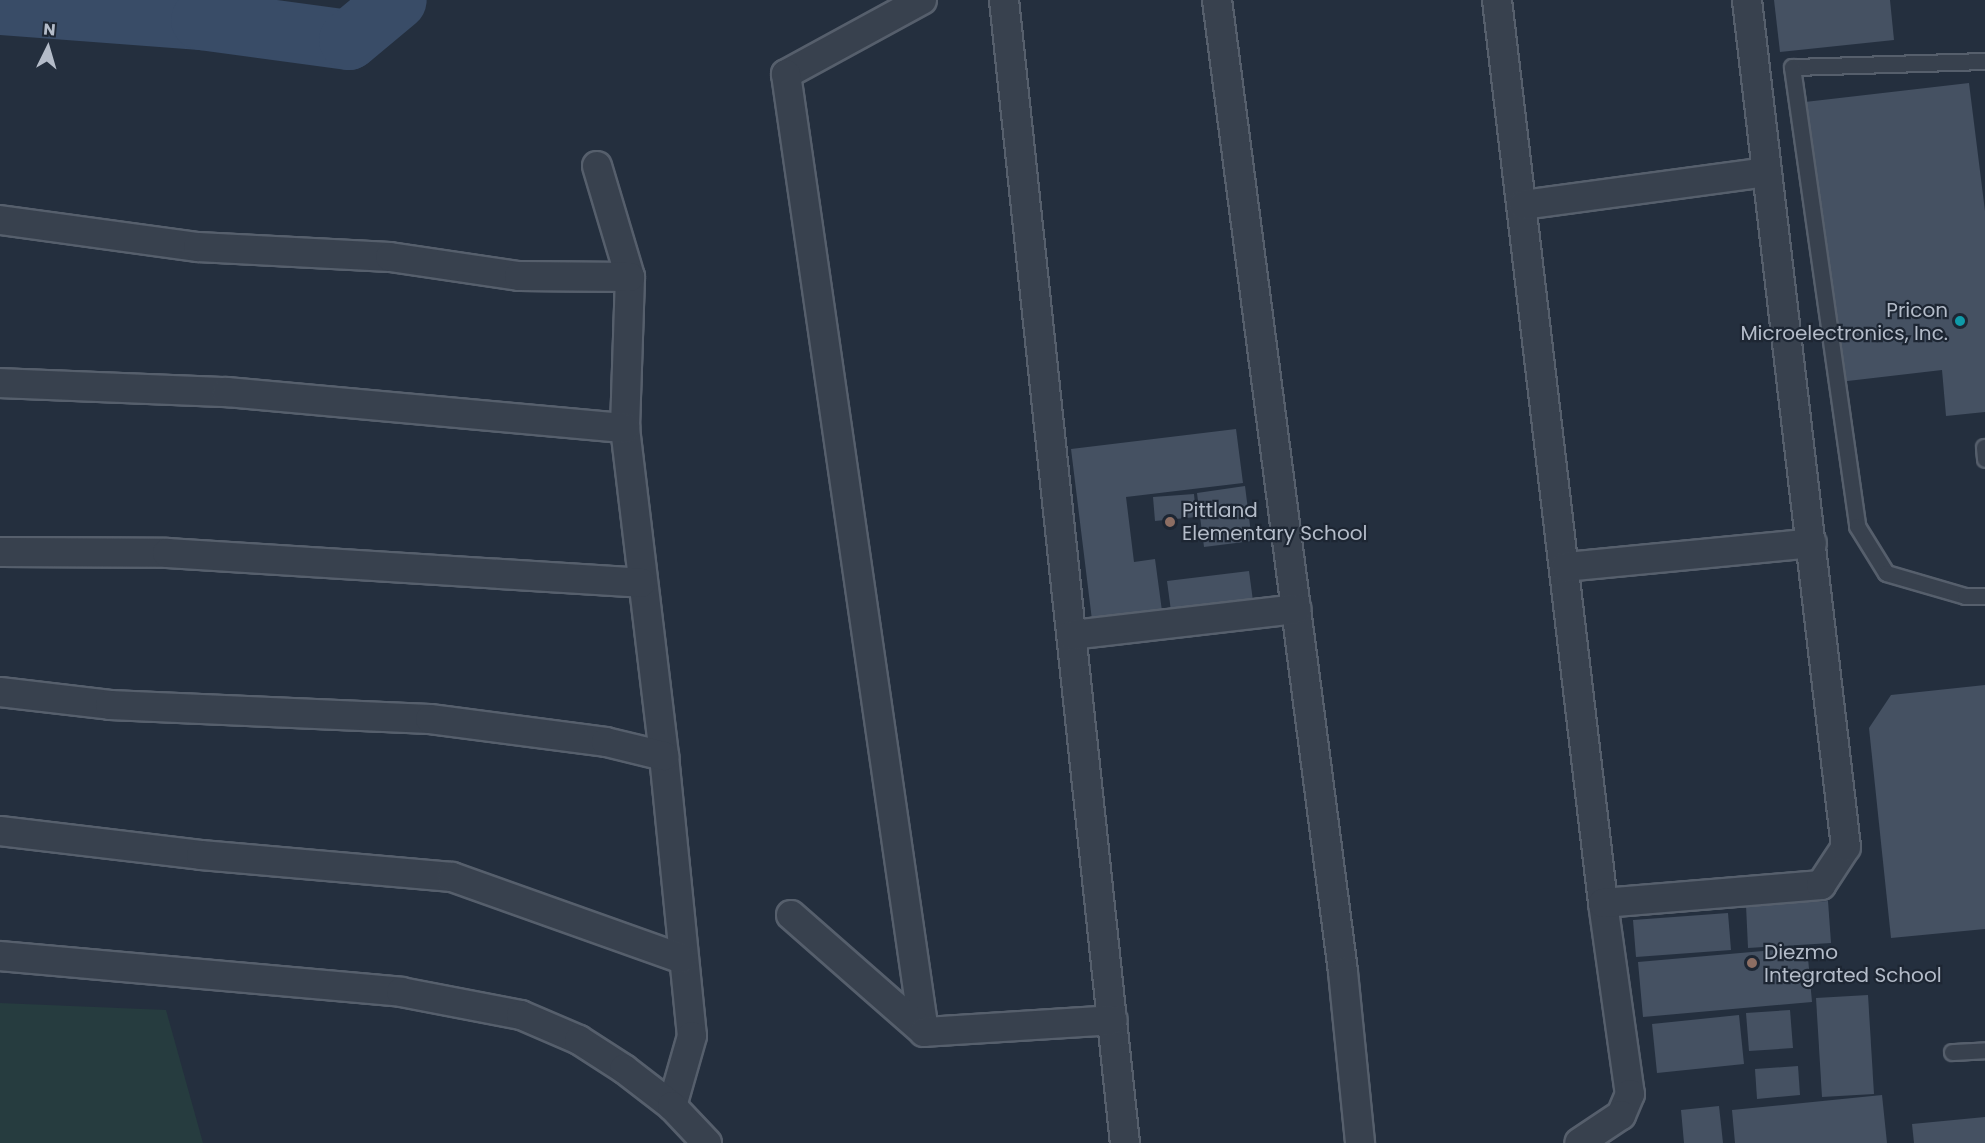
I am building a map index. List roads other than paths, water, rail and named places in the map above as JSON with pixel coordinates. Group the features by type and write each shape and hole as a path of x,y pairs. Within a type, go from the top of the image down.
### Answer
{"street":[{"path":"922,0 786,74 924,1032"},
{"path":"1004,0 1125,1143"},
{"path":"1217,0 1343,972 1360,1143"},
{"path":"1497,0 1523,205 1603,903 1630,1094 1621,1116 1580,1143"},
{"path":"1603,903 1821,885 1846,847 1747,0"},
{"path":"597,166 630,277 625,428 641,583 664,756 682,959 692,1036 672,1106"},
{"path":"1523,205 1767,172"},
{"path":"0,220 198,247 390,257 519,276 630,277"},
{"path":"0,382 227,392 625,428"},
{"path":"1565,567 1812,543"},
{"path":"0,552 166,553 641,583"},
{"path":"1072,635 1296,609"},
{"path":"0,692 110,705 430,719 606,742 664,756"},
{"path":"0,831 201,855 452,877 682,959"},
{"path":"791,915 924,1032 1113,1020"},
{"path":"0,956 401,992 521,1015 579,1040 672,1106 707,1143"}],"lane":[{"path":"1985,60 1792,67 1857,526 1886,573 1965,596 1985,596"},
{"path":"1952,1052 1985,1050"}],"waterway":[{"path":"0,5 201,20 349,40 397,0"}],"place":[{"name":"Pricon Microelectronics, Inc.","path":"1960,321"},
{"name":"Pittland Elementary School","path":"1170,522"},
{"name":"Diezmo Integrated School","path":"1752,963"}]}
